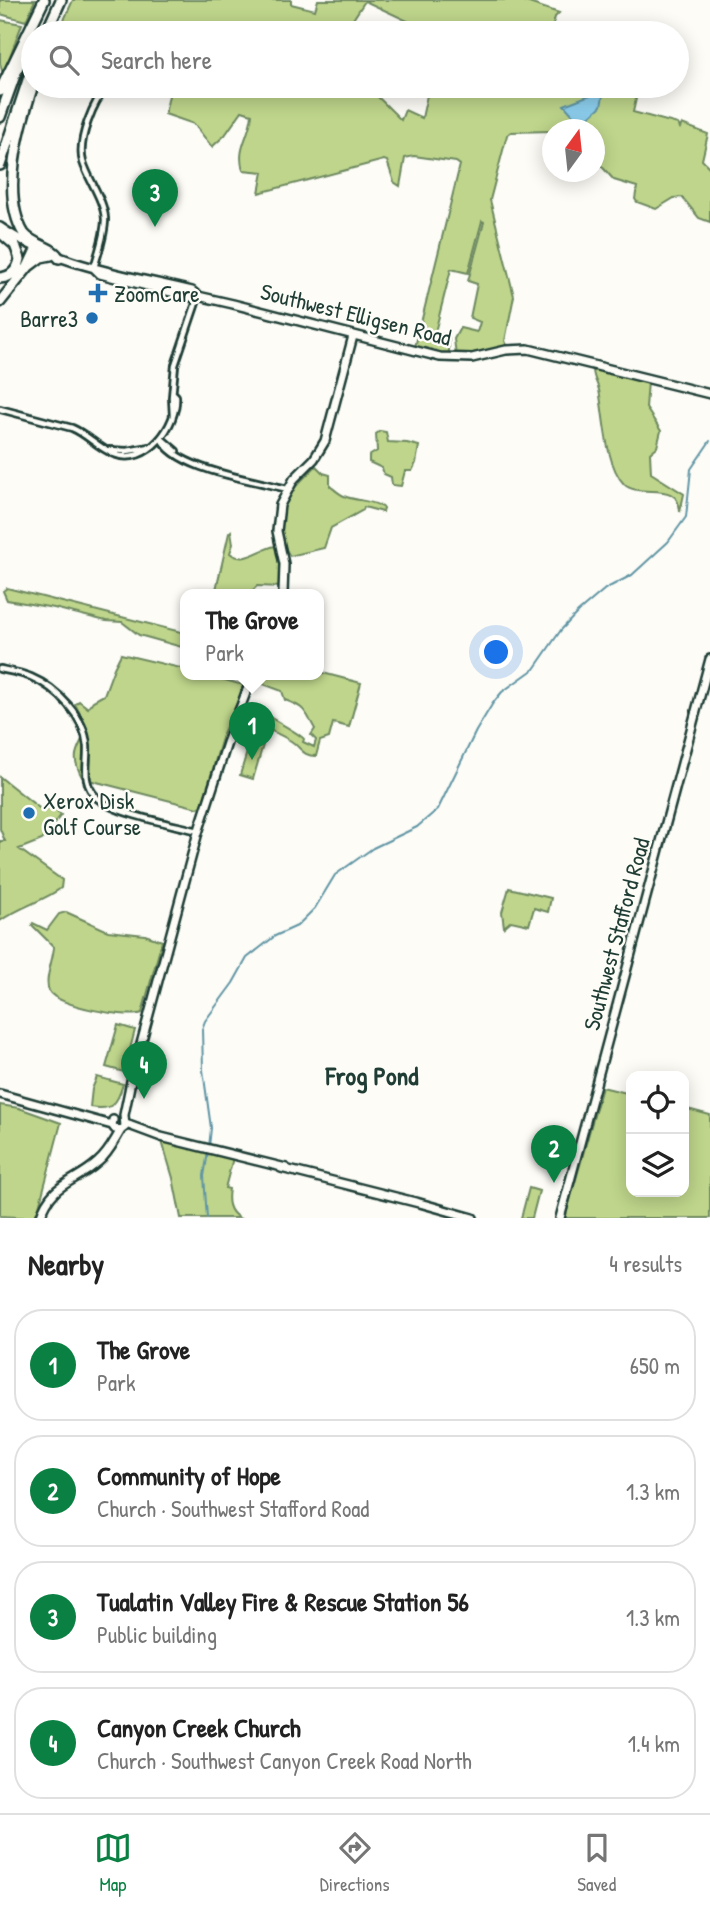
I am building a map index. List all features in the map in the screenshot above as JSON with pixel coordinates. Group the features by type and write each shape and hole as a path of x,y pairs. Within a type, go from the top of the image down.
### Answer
{"highway":[{"path":"35,21 44,0"},
{"path":"53,21 61,0"},
{"path":"0,91 21,50"},
{"path":"0,117 21,60"},
{"path":"0,165 22,98"},
{"path":"28,267 41,257 55,256 56,252 34,243 25,235 14,219 9,204 10,171 30,98"},
{"path":"0,229 17,249 20,259 15,272 0,278"},
{"path":"0,302 28,267 36,250"}],"main road":[{"name":"Southwest Elligsen Road","path":"0,229 36,250 94,268 449,358 472,358 514,349 541,351 710,394"},
{"path":"283,589 284,569 277,522 280,505 294,479 314,459 325,441 353,335"},
{"name":"Southwest Stafford Road","path":"560,1218 710,659"},
{"path":"43,1218 66,1181 99,1161 112,1145 127,1100 198,831 251,680"},
{"path":"0,1094 473,1218"}],"street":[{"path":"94,268 104,229 104,216 83,163 82,148 92,109 100,98"},
{"path":"0,409 76,430 112,454 130,455 143,452 161,438 177,407 174,394 175,365 198,296"},
{"path":"161,438 167,447 200,466 287,489"},
{"path":"0,669 34,678 71,709 85,737 86,781 102,802 198,831"}],"green space":[{"path":"0,0 35,0 26,21 0,14"},
{"path":"73,0 291,0 291,4 315,10 318,0 520,0 559,13 554,21 408,21 365,1 352,21 64,21"},
{"path":"0,20 21,24 3,75 0,63"},
{"path":"168,98 379,98 401,120 405,110 422,118 426,98 636,98 633,112 678,124 680,128 682,124 708,134 702,160 710,168 710,222 699,218 682,197 674,198 656,209 637,202 637,187 614,180 605,170 605,119 542,119 542,131 511,132 507,135 490,200 514,296 505,341 508,347 456,356 454,339 460,328 477,332 480,322 470,318 477,284 468,281 484,222 482,221 468,273 451,269 435,332 449,337 449,355 429,352 415,347 460,165 456,162 414,156 405,158 400,186 394,182 387,161 384,160 259,193 263,172 243,170 241,162 242,148 252,114 242,111 225,135 212,147 194,124 165,114"},
{"path":"593,369 648,381 646,408 661,431 657,447 650,453 651,473 684,494 680,512 678,502 673,496 666,492 631,488 624,484 618,475 609,452"},
{"path":"380,431 386,432 388,442 419,446 416,463 412,471 405,471 401,486 392,485 391,477 384,474 382,468 369,462 369,456 377,451 376,434"},
{"path":"316,466 323,473 330,475 330,486 340,494 379,505 384,508 383,512 364,507 331,528 324,548 290,556 282,532 285,506 292,491"},
{"path":"231,531 233,544 230,553 235,556 246,557 275,546 281,587 216,589"},
{"path":"7,588 180,632 180,647 139,635 122,622 7,600 3,591"},
{"path":"121,654 180,668 180,680 225,680 243,685 224,731 202,806 198,808 82,777 76,757 87,728 75,704 79,701 88,708 93,701 104,695"},
{"path":"324,673 361,683 349,727 333,723 329,738 320,741 316,756 311,756 291,741 255,723 251,723 247,734 236,730 246,706 285,726 304,739 303,742 314,747 316,740 311,735 315,729 304,711 285,700 282,691 255,681 324,680"},
{"path":"250,742 263,745 253,779 240,775"},
{"path":"0,777 43,811 52,807 61,815 42,840 19,849 62,880 61,888 55,892 0,921 0,841 5,841 0,829"},
{"path":"509,888 551,898 548,912 534,908 529,925 511,921 504,927 502,912"},
{"path":"66,912 108,931 145,935 162,941 142,1013 123,1014 93,1010 65,1002 49,991 48,975 54,947 32,925 33,923 47,930 59,914"},
{"path":"118,1025 135,1030 124,1072 106,1067"},
{"path":"97,1077 123,1084 119,1097 109,1107 90,1107 92,1089"},
{"path":"602,1087 626,1093 626,1197 689,1197 689,1109 710,1115 710,1218 565,1218"},
{"path":"0,1105 19,1108 61,1123 36,1218 0,1216"},
{"path":"161,1138 233,1158 225,1188 229,1189 230,1209 239,1218 181,1218"},
{"path":"529,1188 539,1191 532,1218 521,1218"}],"water":[{"path":"582,98 603,98 601,106 587,119 577,119 564,105"}],"waterway":[{"path":"209,1147 211,1128 203,1070 202,1029 247,958 275,936 297,926 315,908 335,875 373,848 417,827 438,809 476,731 502,692 534,669 561,630 578,612 605,589 632,575 668,542 686,517 691,469 710,441"},
{"path":"207,1218 204,1176 208,1152"}],"place":[{"name":"Tualatin Valley Fire & Rescue Station 56","path":"155,227"},
{"name":"ZoomCare","path":"98,293"},
{"name":"Barre3","path":"92,318"},
{"name":"The Grove","path":"252,760"},
{"name":"Xerox Disk Golf Course","path":"29,813"},
{"name":"Canyon Creek Church","path":"144,1099"},
{"name":"Community of Hope","path":"554,1183"}],"district":[{"name":"Frog Pond","path":"372,1075"}]}
